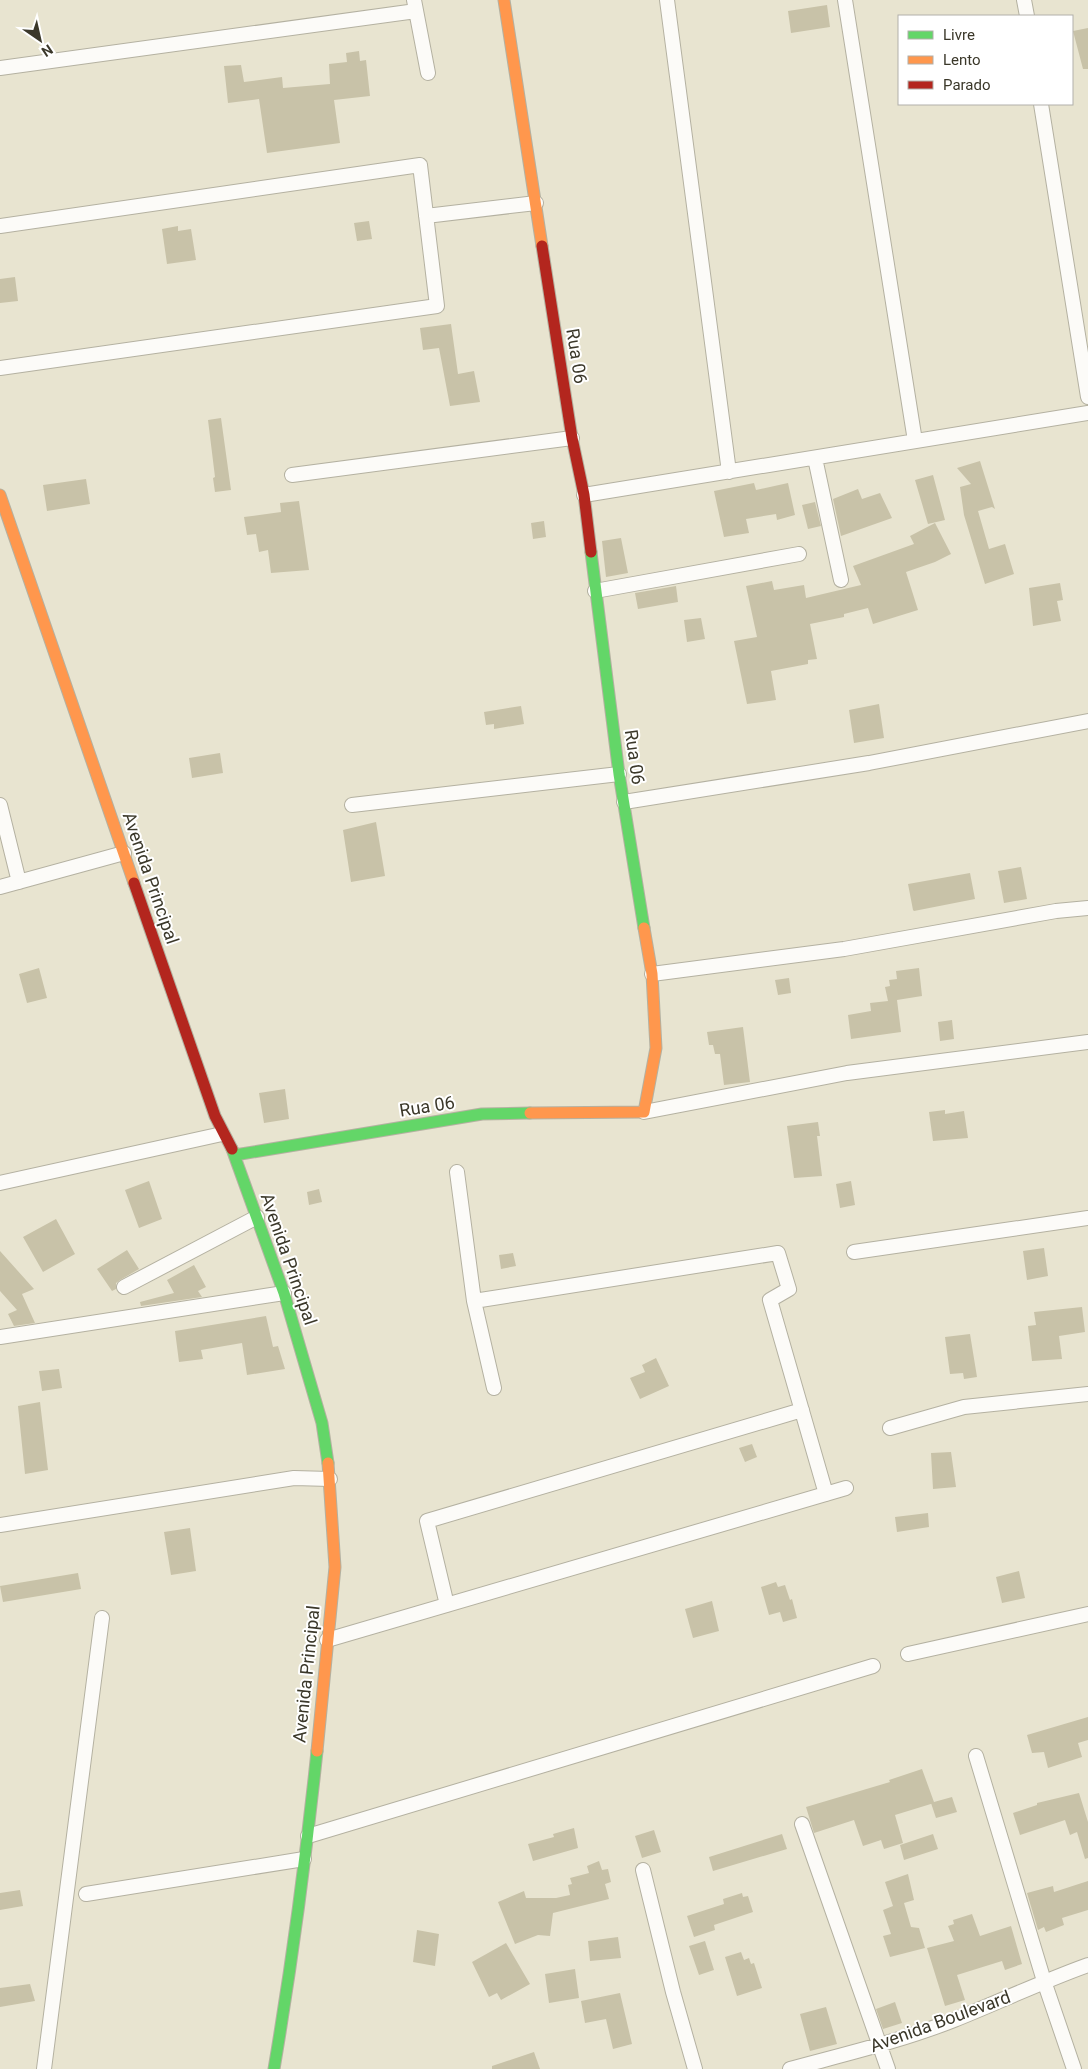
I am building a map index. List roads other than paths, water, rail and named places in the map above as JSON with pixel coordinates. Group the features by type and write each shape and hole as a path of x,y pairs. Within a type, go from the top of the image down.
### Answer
{"street":[{"name":"Rua 06","path":"235,1155 482,1114 591,1111 644,1112 656,1048 652,974 619,774 584,495 572,438 504,0"},
{"path":"667,0 730,472"},
{"path":"845,0 915,441"},
{"path":"1024,0 1027,15"},
{"path":"0,68 415,5 428,72"},
{"path":"1041,105 1088,397"},
{"path":"0,226 420,165 437,306 0,368"},
{"path":"426,216 536,203"},
{"path":"584,495 1088,413"},
{"path":"292,475 572,438"},
{"path":"815,458 841,580"},
{"name":"Avenida Principal","path":"0,495 4,516 212,1107 222,1134 235,1155 284,1293 322,1423 330,1479 335,1567 308,1836 290,1973 274,2069"},
{"path":"595,591 800,554"},
{"path":"624,802 869,763 1088,721"},
{"path":"352,805 619,774"},
{"path":"0,805 20,882"},
{"path":"0,887 124,853"},
{"path":"652,974 844,949 1056,911 1088,908"},
{"path":"644,1112 847,1073 1088,1042"},
{"path":"0,1183 222,1134"},
{"path":"457,1172 474,1301 494,1388"},
{"path":"124,1287 257,1217"},
{"path":"854,1252 1088,1218"},
{"path":"474,1301 778,1253 789,1289 770,1300 826,1494"},
{"path":"0,1337 284,1293"},
{"path":"890,1428 964,1407 1088,1394"},
{"path":"447,1605 427,1520 802,1410"},
{"path":"0,1525 294,1478 330,1479"},
{"path":"327,1640 846,1488"},
{"path":"908,1654 1088,1614"},
{"path":"44,2069 102,1618"},
{"path":"308,1836 873,1666"},
{"path":"976,1756 1044,1981 1074,2069"},
{"path":"802,1824 888,2069"},
{"path":"86,1894 304,1860"},
{"path":"643,1870 673,1992 695,2069"},
{"name":"Avenida Boulevard","path":"790,2069 878,2045 953,2020 1044,1981 1088,1965"}]}
